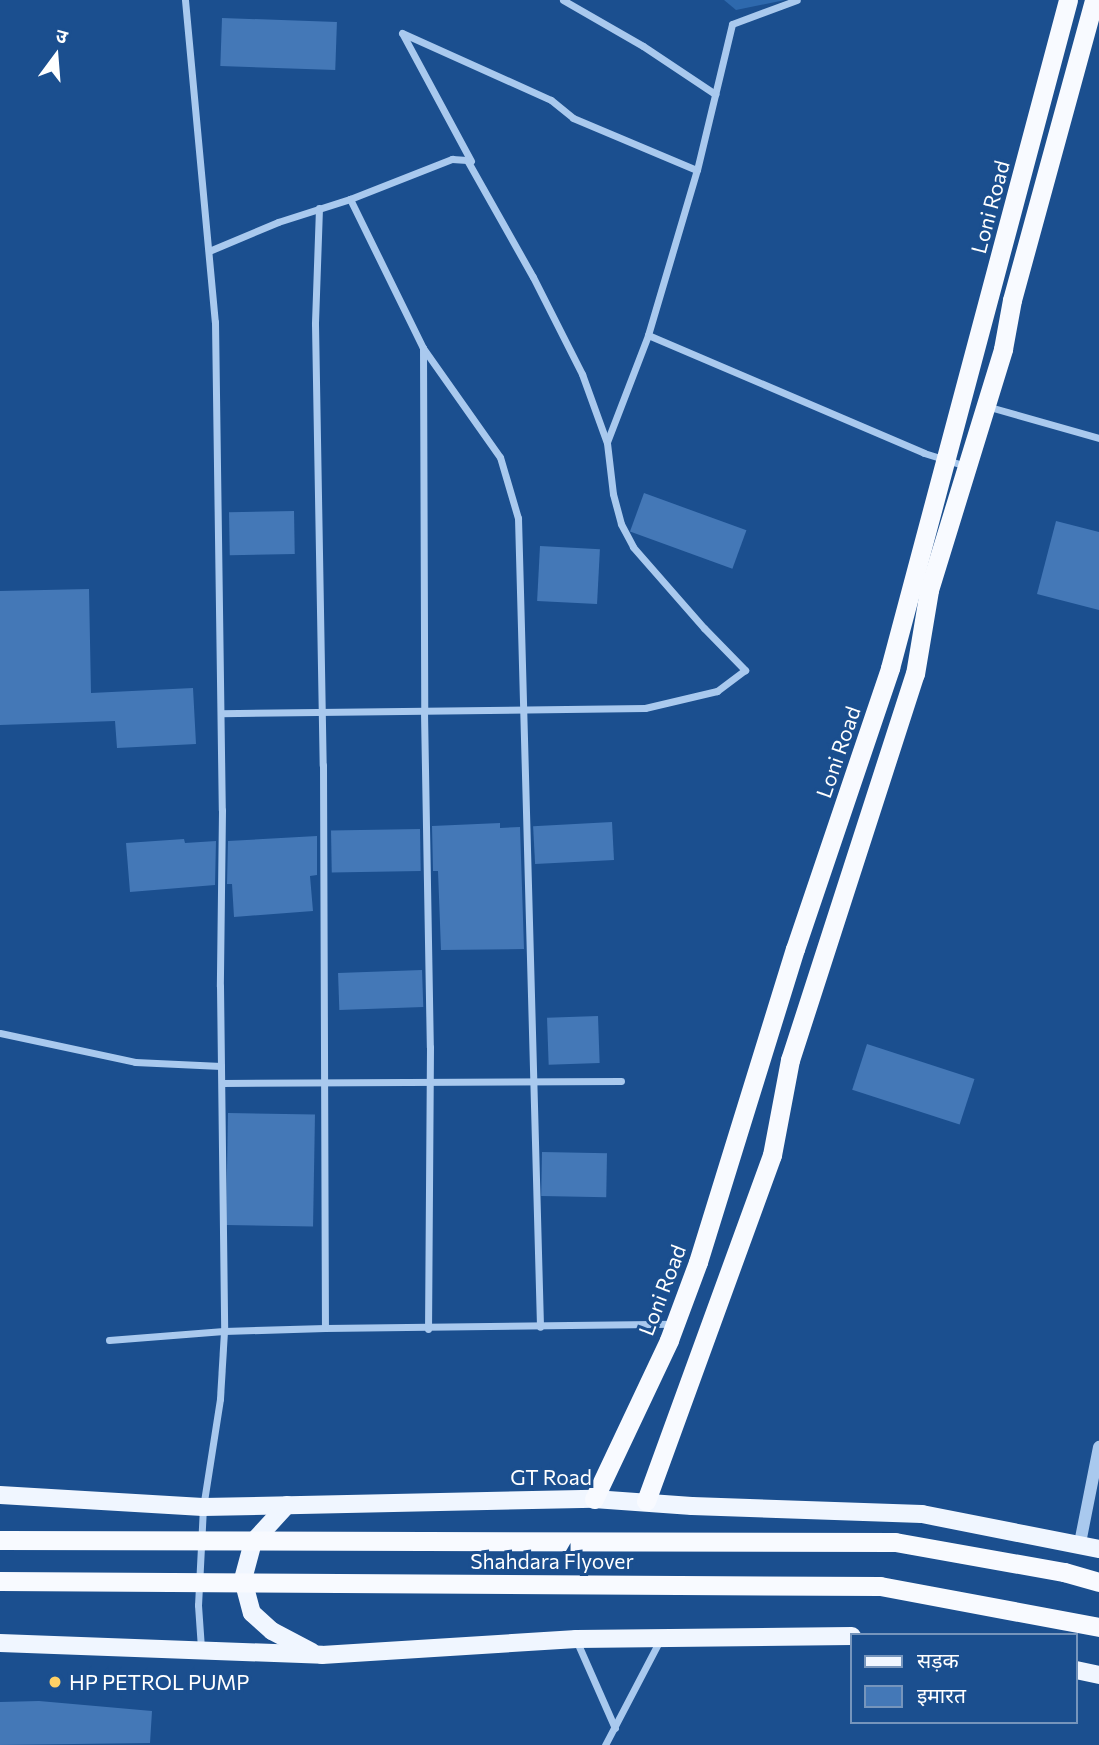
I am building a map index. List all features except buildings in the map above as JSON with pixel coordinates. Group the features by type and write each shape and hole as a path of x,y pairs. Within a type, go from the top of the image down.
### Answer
{"highway":[{"name":"Loni Road","path":"594,1499 674,1324 698,1262 795,949 890,668 909,591 948,460 1068,0"},
{"path":"646,1501 772,1155 790,1060 915,674 929,590 986,406 1094,0"},
{"name":"Shahdara Flyover","path":"0,1540 895,1542 1064,1572 1099,1582"},
{"name":"Shahdara Flyover","path":"0,1581 880,1586 1099,1627"}],"main road":[{"name":"GT Road","path":"0,1495 203,1507 594,1499 692,1506 922,1514 1080,1543 1099,1549"},
{"path":"287,1505 253,1542 243,1580 252,1614 272,1631 321,1655"},
{"path":"0,1643 321,1655 576,1639 660,1640 710,1635 850,1636"},
{"path":"1078,1670 1099,1675"}],"street":[{"path":"185,0 215,322 221,713 224,1331 220,1399 203,1507 198,1605 202,1652"},
{"path":"563,0 642,46 715,94"},
{"path":"607,443 648,335 697,170 732,24 797,0"},
{"path":"221,713 645,708 717,691 745,670 704,628 634,547 621,524 613,494 607,443 582,374 402,33 551,100 573,118 697,170"},
{"path":"209,251 452,159 463,158 472,164"},
{"path":"350,199 423,348 500,457 512,487 518,517 540,1327"},
{"path":"319,208 315,324 323,713 325,1328"},
{"path":"648,335 924,453 967,466"},
{"path":"423,348 429,1082 428,1329"},
{"path":"986,406 1099,438"},
{"path":"0,1033 135,1062 221,1066"},
{"path":"222,1083 621,1081"},
{"path":"109,1340 224,1331 325,1328 428,1329 674,1324"},
{"path":"1080,1543 1099,1447"},
{"path":"576,1639 615,1727"},
{"path":"605,1745 660,1640"}],"shaded area":[{"path":"724,0 785,0 736,10"}],"place":[{"name":"HP PETROL PUMP","path":"55,1682"}]}
